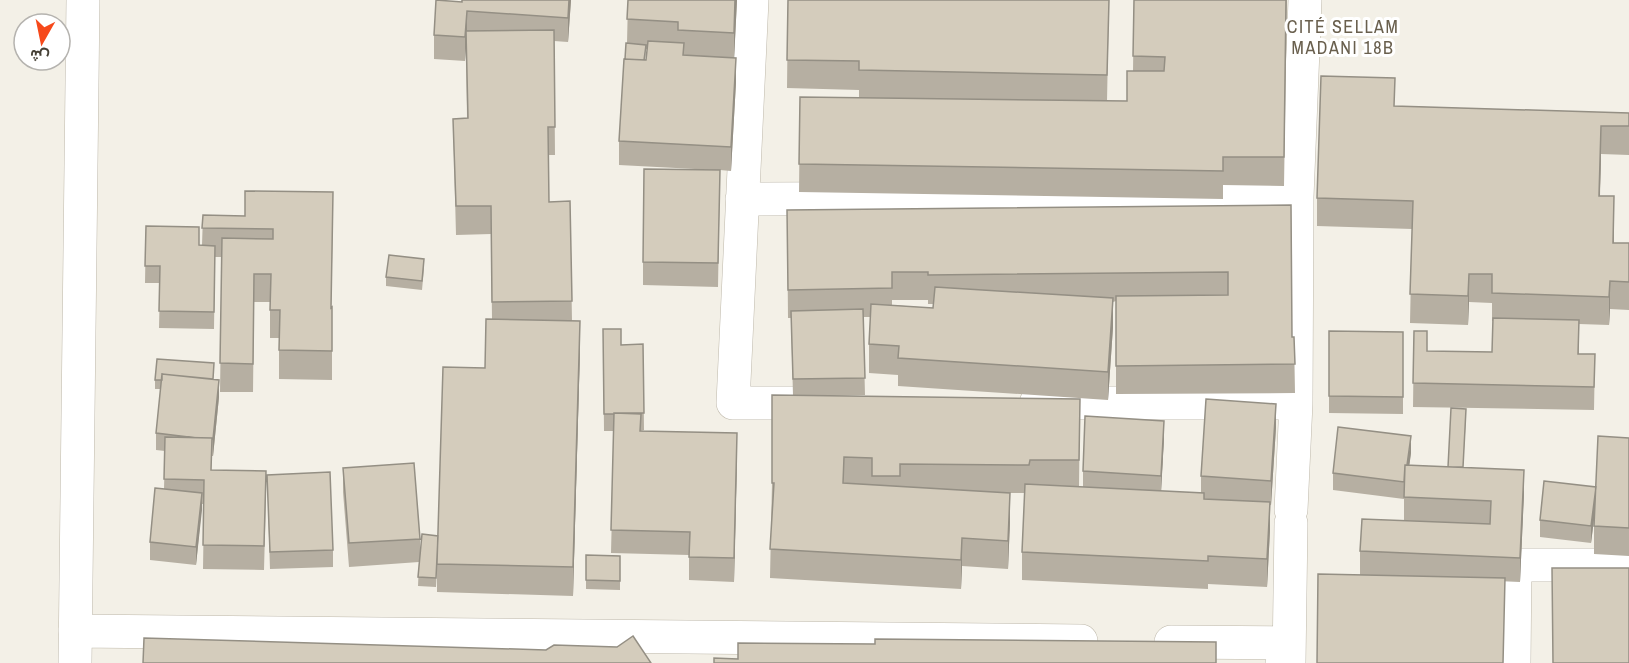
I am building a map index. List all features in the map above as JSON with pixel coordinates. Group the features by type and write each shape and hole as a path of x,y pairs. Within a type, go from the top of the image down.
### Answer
{"street":[{"path":"83,0 75,647 1111,641"},
{"path":"752,0 733,403 841,403"},
{"path":"1147,642 1287,656 1296,403 1297,197 1305,0"},
{"path":"742,199 1297,197"},
{"path":"1008,403 1296,403"},
{"path":"1514,663 1515,565 1629,565"}],"building":[{"path":"436,0 462,2 462,0 569,0 568,18 467,11 465,37 434,35"},
{"path":"628,0 735,0 734,33 678,30 678,22 627,19"},
{"path":"788,0 1109,0 1107,75 859,70 859,61 787,60"},
{"path":"1134,0 1286,0 1284,157 1223,157 1223,171 799,164 800,97 1127,101 1127,71 1164,71 1165,57 1133,56"},
{"path":"554,30 555,127 548,127 549,202 570,201 572,301 492,302 491,206 456,206 453,119 468,118 466,31"},
{"path":"648,41 684,43 683,55 736,58 731,147 619,141 624,59 646,60"},
{"path":"626,43 646,45 644,60 625,59"},
{"path":"1321,76 1395,78 1394,106 1629,113 1629,126 1601,126 1599,196 1614,196 1613,243 1629,243 1629,282 1610,281 1609,297 1492,293 1492,274 1469,274 1468,296 1410,294 1413,201 1317,198"},
{"path":"644,169 720,170 718,263 643,262"},
{"path":"245,191 333,192 332,351 279,350 280,310 270,310 271,274 254,274 253,364 220,363 222,238 273,239 273,229 202,228 203,215 245,216"},
{"path":"1291,205 1292,337 1294,337 1295,364 1116,366 1116,296 1228,295 1228,272 928,275 928,272 892,272 892,288 788,290 787,210"},
{"path":"146,226 199,227 199,245 215,246 214,312 159,311 160,266 145,266"},
{"path":"389,255 424,259 422,281 386,277"},
{"path":"935,287 1113,298 1108,372 898,358 899,346 869,344 871,304 933,308"},
{"path":"863,309 865,378 793,379 791,311"},
{"path":"1493,318 1579,320 1578,354 1595,354 1594,387 1413,383 1414,331 1427,331 1427,351 1492,352"},
{"path":"486,319 580,321 573,567 437,564 443,367 485,368"},
{"path":"603,329 621,329 621,345 643,344 644,413 604,414"},
{"path":"1329,331 1403,332 1403,397 1329,396"},
{"path":"157,359 214,363 213,379 162,374 162,380 155,380"},
{"path":"162,374 219,380 213,439 156,433"},
{"path":"772,395 1080,399 1079,460 1030,460 1029,465 900,464 900,476 872,476 872,458 844,457 843,483 1010,493 1008,541 962,538 961,560 770,549 774,483 772,483"},
{"path":"1206,399 1276,404 1271,481 1201,476"},
{"path":"1451,408 1466,409 1463,467 1448,467"},
{"path":"614,413 641,414 640,431 737,433 734,558 689,557 690,532 611,530"},
{"path":"1085,416 1164,421 1161,476 1083,471"},
{"path":"1338,427 1411,436 1404,482 1333,473"},
{"path":"1598,436 1629,438 1629,528 1594,526"},
{"path":"165,437 212,438 211,470 266,471 264,546 203,545 204,480 164,479"},
{"path":"414,463 420,539 349,543 343,468"},
{"path":"1405,465 1524,470 1520,558 1360,551 1362,519 1490,524 1491,501 1404,497"},
{"path":"330,472 333,550 270,552 267,475"},
{"path":"1544,481 1596,487 1591,526 1540,520"},
{"path":"1025,484 1204,493 1204,499 1270,502 1267,559 1208,556 1208,561 1022,552"},
{"path":"155,488 202,493 196,547 150,542"},
{"path":"422,534 438,536 436,578 418,577"},
{"path":"586,555 620,556 620,581 586,580"},
{"path":"1552,568 1629,568 1629,663 1553,663"},
{"path":"1318,574 1505,578 1503,663 1317,663"},
{"path":"633,636 651,663 143,663 144,638 546,650 554,645 617,647"},
{"path":"875,639 1216,642 1216,663 714,663 714,658 738,659 738,643 875,644"}],"district":[{"name":"CITÉ SELLAM MADANI 18B","path":"1343,36"}]}
